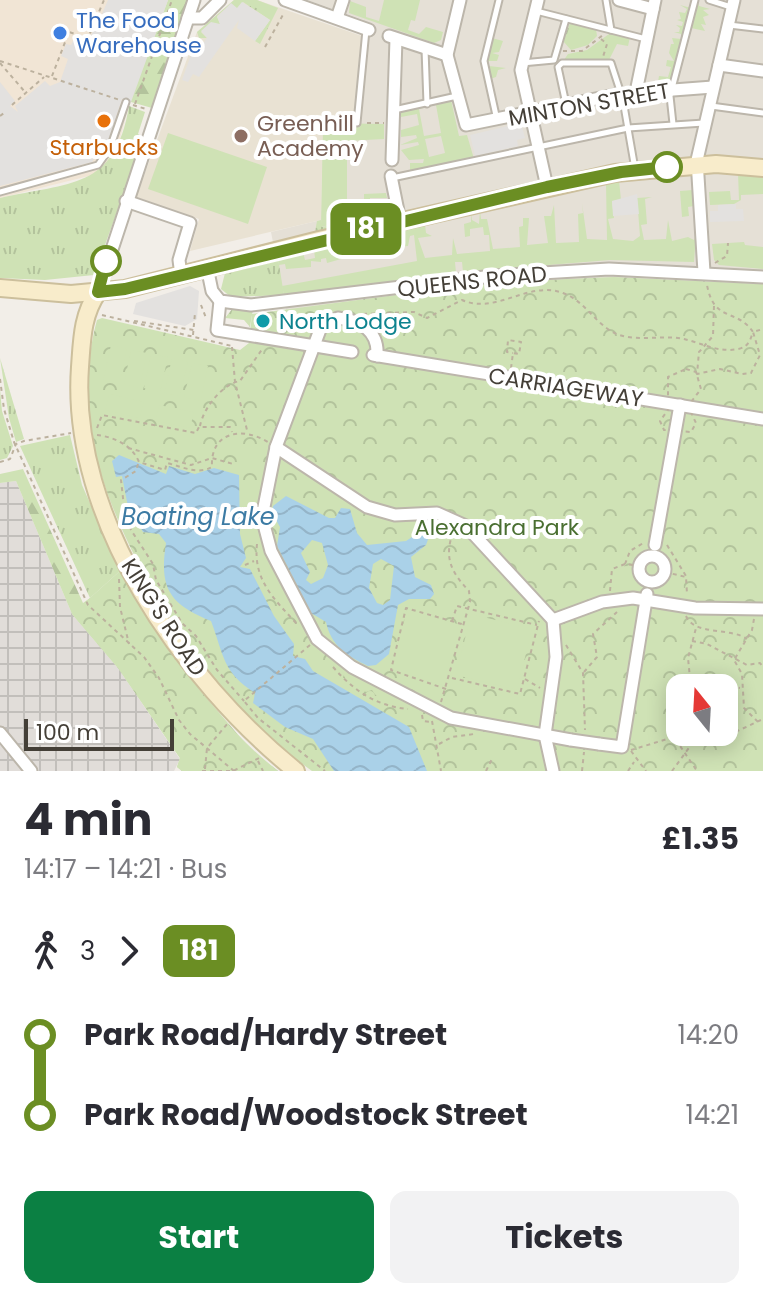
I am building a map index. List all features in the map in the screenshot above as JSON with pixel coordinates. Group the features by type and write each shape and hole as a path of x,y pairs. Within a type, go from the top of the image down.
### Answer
{"street":[{"path":"98,292 194,0"},
{"path":"188,18 202,18 220,0"},
{"path":"337,18 343,0"},
{"path":"457,96 447,55 460,0"},
{"path":"619,0 654,4 636,92"},
{"path":"286,4 367,29"},
{"path":"709,268 698,165 733,4"},
{"path":"536,5 521,63 547,187"},
{"path":"392,160 392,37 447,55"},
{"path":"719,65 763,71"},
{"name":"MINTON STREET","path":"457,96 466,125 620,94 713,87"},
{"path":"0,288 71,294 98,292 547,187 635,170 698,165 763,168"},
{"path":"391,177 400,221"},
{"path":"126,201 190,223 179,260 181,275"},
{"path":"207,267 212,291 220,301 217,330 352,352"},
{"name":"QUEENS ROAD","path":"220,301 278,305 493,276 565,271 709,268 763,277"},
{"name":"KING'S ROAD","path":"98,292 88,306 82,339 87,433 98,501 155,611 188,659 267,749 296,771"},
{"path":"357,322 338,318 327,321 312,346 276,447 263,503 263,529 317,639 352,667 434,710 545,735 626,749 648,591 639,566 655,547 679,405"},
{"name":"CARRIAGEWAY","path":"357,322 375,337 373,355 763,419"},
{"path":"276,447 367,507 395,515 437,513 459,522 481,540 549,616 556,641 545,735 553,771"},
{"path":"549,616 648,591 665,572 655,547"},
{"path":"648,591 686,607 759,610"},
{"path":"0,733 31,771"}],"lane":[{"path":"497,120 484,61 499,0"},
{"path":"606,0 608,30"},
{"path":"673,124 670,96 695,0"},
{"path":"709,0 733,4"},
{"path":"536,5 566,19 646,39"},
{"path":"521,63 554,60 566,19"},
{"path":"729,25 763,29"},
{"path":"357,123 367,29"},
{"path":"425,49 427,104"},
{"path":"566,105 558,67 562,63 611,63 635,170"},
{"path":"393,110 457,96"},
{"path":"0,192 82,172 98,165 110,148 123,101"},
{"path":"710,106 763,113"},
{"path":"391,177 628,128 705,124"}],"path":[{"path":"52,77 69,32 88,38 104,0"},
{"path":"149,110 135,106 172,0"},
{"path":"265,47 286,4"},
{"path":"558,51 582,51 608,30"},
{"path":"600,39 607,44 603,55 606,63"},
{"path":"0,62 123,101"},
{"path":"0,62 26,93"},
{"path":"12,105 45,77"},
{"path":"357,123 386,123"},
{"path":"714,306 723,315 742,320 753,332 760,355 751,373 720,369 697,374 686,369 668,377 665,385 679,405 701,389 697,374 701,347 713,336 714,306 709,268 727,256 728,243"},
{"path":"357,322 360,314 414,312 427,318 462,300 483,305 531,292 550,291 563,292 576,300 612,332 686,339 701,347 742,349 749,343 753,332"},
{"path":"201,305 206,318"},
{"path":"193,337 195,313"},
{"path":"97,315 232,346"},
{"path":"133,321 138,319 194,330"},
{"path":"753,332 763,329"},
{"path":"233,333 235,382 247,432"},
{"path":"16,444 87,433 102,415 196,433 202,412 251,369 266,339"},
{"path":"512,367 513,353"},
{"path":"0,379 4,409 16,444 88,605 159,678 179,720 234,771"},
{"path":"199,427 230,427 232,433"},
{"path":"139,462 165,470 167,463 203,471 212,467 212,450 219,440 232,433 247,432 276,447"},
{"path":"116,438 136,454 139,462 136,471 121,480 131,530 153,564 156,580 182,623 196,636 217,670 258,718 325,771"},
{"path":"0,462 10,459 16,444"},
{"path":"127,448 191,465 212,458 233,464"},
{"path":"441,771 434,710 447,690 469,609 469,591 455,577 447,552 459,522"},
{"path":"244,701 317,639 304,633 267,592 255,561 258,534 263,529"},
{"path":"625,564 627,556 638,544 673,551 686,577 688,622 696,627 734,632 747,639"},
{"path":"245,565 255,561"},
{"path":"583,673 597,657 593,634 617,613 609,572 625,564 639,566"},
{"path":"665,572 686,577"},
{"path":"125,573 119,576 120,607 129,645"},
{"path":"452,621 457,606 538,625"},
{"path":"447,690 391,670 406,608 465,625"},
{"path":"734,660 752,630 759,610"},
{"path":"451,678 517,695 538,625 549,616"},
{"path":"692,674 688,658 696,627"},
{"path":"556,641 566,645 583,673 586,735"},
{"path":"692,641 707,644 747,665 760,663 763,667"},
{"path":"734,660 742,674 744,708 758,722"},
{"path":"331,664 350,687 387,707 434,710"},
{"path":"524,679 550,694"},
{"path":"738,688 742,688"},
{"path":"672,771 698,739 729,735 763,719"},
{"path":"230,721 207,748 204,770 234,771 262,754"},
{"path":"438,744 459,735 482,734"},
{"path":"646,771 626,749 666,739"},
{"path":"681,746 697,771"},
{"path":"582,771 585,748"},
{"path":"486,771 493,757"},
{"path":"258,759 263,771"},
{"path":"628,771 635,761"}],"shaded area":[{"path":"0,0 168,0 131,99 116,152 97,174 0,198"},
{"path":"108,0 168,0 131,102 122,99 108,141 92,162 0,186 0,82 15,101 10,106 18,112 15,106 45,81 50,86 60,82 68,59 61,56 66,44 71,45 75,37 88,42 95,27 104,30 108,19 101,16"},
{"name":"Greenhill Academy","path":"234,0 257,0 362,36 354,124 323,123 321,220 190,251 199,219 136,197 197,32"},
{"path":"307,0 763,0 763,284 674,278 553,279 438,289 286,310 271,232 321,220 323,123 354,123 364,20"},
{"path":"242,2 270,20 255,41 237,28 239,20 199,77 193,74 188,82 182,80 192,52 197,53 207,38 201,31 211,22 220,24 217,17 231,3 237,8"},
{"path":"521,123 525,138 517,140 518,146 475,156 470,135"},
{"path":"637,194 639,214 613,216 612,201"},
{"path":"736,204 736,209 743,209 744,221 710,222 710,211 718,211 718,205"},
{"path":"190,286 199,291 197,319 185,326 133,314 136,303"},
{"path":"16,481 72,614 118,668 180,759 174,771 0,771 0,483"}],"green space":[{"path":"168,0 188,0 152,108 131,102 131,99"},
{"path":"234,0 257,0 278,8 260,44 255,41 270,20 243,2 237,9 231,4 217,16 220,24 201,32 207,38 199,38 197,32"},
{"path":"384,0 420,0 415,21 411,20 408,30 419,34 426,27 443,32 441,40 434,43 349,13 350,1 366,7 366,17 379,21"},
{"path":"698,0 699,6 710,9 703,10 709,15 703,17 706,25 701,24 705,31 691,28"},
{"path":"680,5 691,8 677,71 673,70 670,81 658,82 659,76 668,77 671,67 666,66 667,60 674,61 669,53 671,44 674,44 672,38 681,39 681,34 674,32 679,32 680,28 676,25 682,26 683,22 677,20 681,19 679,12 685,13 687,9"},
{"path":"570,23 596,29 597,36 588,45 571,50 563,41"},
{"path":"609,34 630,37 628,46 617,44 609,60 564,60 568,54 587,50"},
{"path":"492,38 503,41 499,52 492,53 499,55 497,61 489,61 489,66 506,68 498,70 496,77 490,79 486,61"},
{"path":"451,100 459,136 467,135 474,159 410,173 410,163 423,163 424,159 409,160 401,150 419,145 418,142 400,145 417,138 416,135 401,137 401,130 419,125 417,114 401,117 401,112","holes":["436,105 441,133 424,136 419,109","441,136 445,153 429,157 425,139"]},
{"path":"129,106 145,112 138,134 144,138 94,275 45,280 0,278 0,198 86,178 113,154"},
{"path":"323,123 384,124 384,139 347,141 347,212 364,212 364,194 386,193 387,198 370,198 370,207 389,208 389,211 321,227"},
{"path":"168,133 267,167 248,224 148,189"},
{"path":"738,173 763,176 763,194 741,195 741,200 734,204 710,205 709,192 730,191 731,200 739,200"},
{"path":"619,180 621,200 612,201 614,218 608,219 613,239 633,241 640,236 637,198 652,197 645,199 647,224 641,225 644,240 666,239 668,220 672,241 688,237 694,240 696,235 694,262 610,260 463,272 462,262 455,262 456,273 284,295 282,286 417,261 414,235 410,236 408,246 371,249 365,254 359,248 360,258 355,255 327,263 326,258 321,262 311,261 311,267 286,269 285,264 279,265 278,258 303,252 305,260 315,258 314,250 425,224 426,233 432,236 418,238 425,258 452,255 453,238 457,254 490,251 489,235 484,235 483,227 470,229 470,236 465,237 464,224 471,222 471,213 472,220 479,224 480,211 481,219 487,219 493,249 520,247 519,227 523,226 523,218 529,218 527,245 548,243 544,216 551,216 554,205 556,243 579,242 578,214 583,213 582,203 587,239 607,240 606,183"},
{"path":"693,190 694,206 688,207 689,216 682,217 680,191"},
{"path":"389,211 387,215 315,232 317,221 321,220 322,227"},
{"path":"744,242 745,245 763,247 763,269 719,265 714,260 712,244"},
{"path":"278,258 284,295 231,297 221,289 225,273"},
{"name":"Alexandra Park","path":"614,277 763,284 763,771 312,771 276,743 207,669 176,627 149,582 125,536 107,491 89,416 88,384 97,320 102,318 240,350 249,343 252,314 493,282"},
{"path":"233,308 253,309 250,327 244,320 225,318"},
{"path":"336,321 362,327 372,341 371,349 326,341 323,329"},
{"path":"111,345 127,349 120,384 103,380"},
{"path":"131,350 147,353 140,388 124,384"},
{"path":"151,354 168,357 160,392 144,388"},
{"path":"0,358 24,439 16,442 9,418"},
{"path":"172,358 188,362 180,396 164,393"},
{"path":"192,363 208,366 201,401 184,397"},
{"path":"0,389 2,411 13,446 7,458 0,460"},
{"path":"109,394 144,402 140,418 105,410"},
{"path":"159,405 194,412 190,428 155,421"},
{"path":"70,435 82,485 120,571 90,598 20,446"},
{"path":"23,469 83,603 90,598 186,674 251,750 278,771 182,771 177,767 180,758 118,668 72,614 16,481 0,483 0,474"},
{"path":"260,537 305,630 269,590 270,578 261,573 257,562"},
{"path":"645,543 652,543 650,551 640,556 636,564 627,563 631,552"},
{"path":"660,545 670,550 684,575 668,571 666,560 660,554"},
{"path":"616,568 635,568 645,594 618,594 611,584 611,574"},
{"path":"120,571 172,652 210,703 231,728 278,771 182,771 177,767 180,758 118,668 72,614"},
{"path":"667,574 683,579 684,589 669,599 650,595 652,587"},
{"path":"407,609 461,625 446,686 392,670"},
{"path":"471,614 532,629 517,690 456,675"},
{"path":"324,653 417,708 391,704 380,699 372,690 366,692 350,683"}],"water":[{"name":"Boating Lake","path":"119,455 166,474 169,466 195,474 214,468 239,475 240,534 246,558 240,567 250,569 274,616 294,644 293,656 305,659 313,671 409,727 427,771 334,771 313,739 285,727 253,703 255,693 230,670 211,621 185,608 170,592 164,572 166,543 159,534 143,532 128,507 122,476 116,477 112,461"},
{"path":"286,496 329,518 335,518 341,508 350,509 357,533 367,545 406,541 424,529 430,534 426,545 411,557 415,577 431,585 434,594 430,599 409,599 398,605 389,654 376,665 368,666 347,654 332,638 326,622 311,613 277,546 280,527 272,513 273,506","holes":["312,540 322,543 328,565 323,578 311,584 306,580 310,572 301,553","381,559 394,566 390,600 383,605 377,603 369,588 373,564"]}],"bus line":[{"name":"181","path":"106,261 98,292 125,289 547,187 621,172 667,167"}],"place":[{"name":"The Food Warehouse","path":"60,33"},
{"name":"Starbucks","path":"104,121"},
{"name":"Greenhill Academy","path":"241,136"},
{"name":"North Lodge","path":"263,321"}]}
